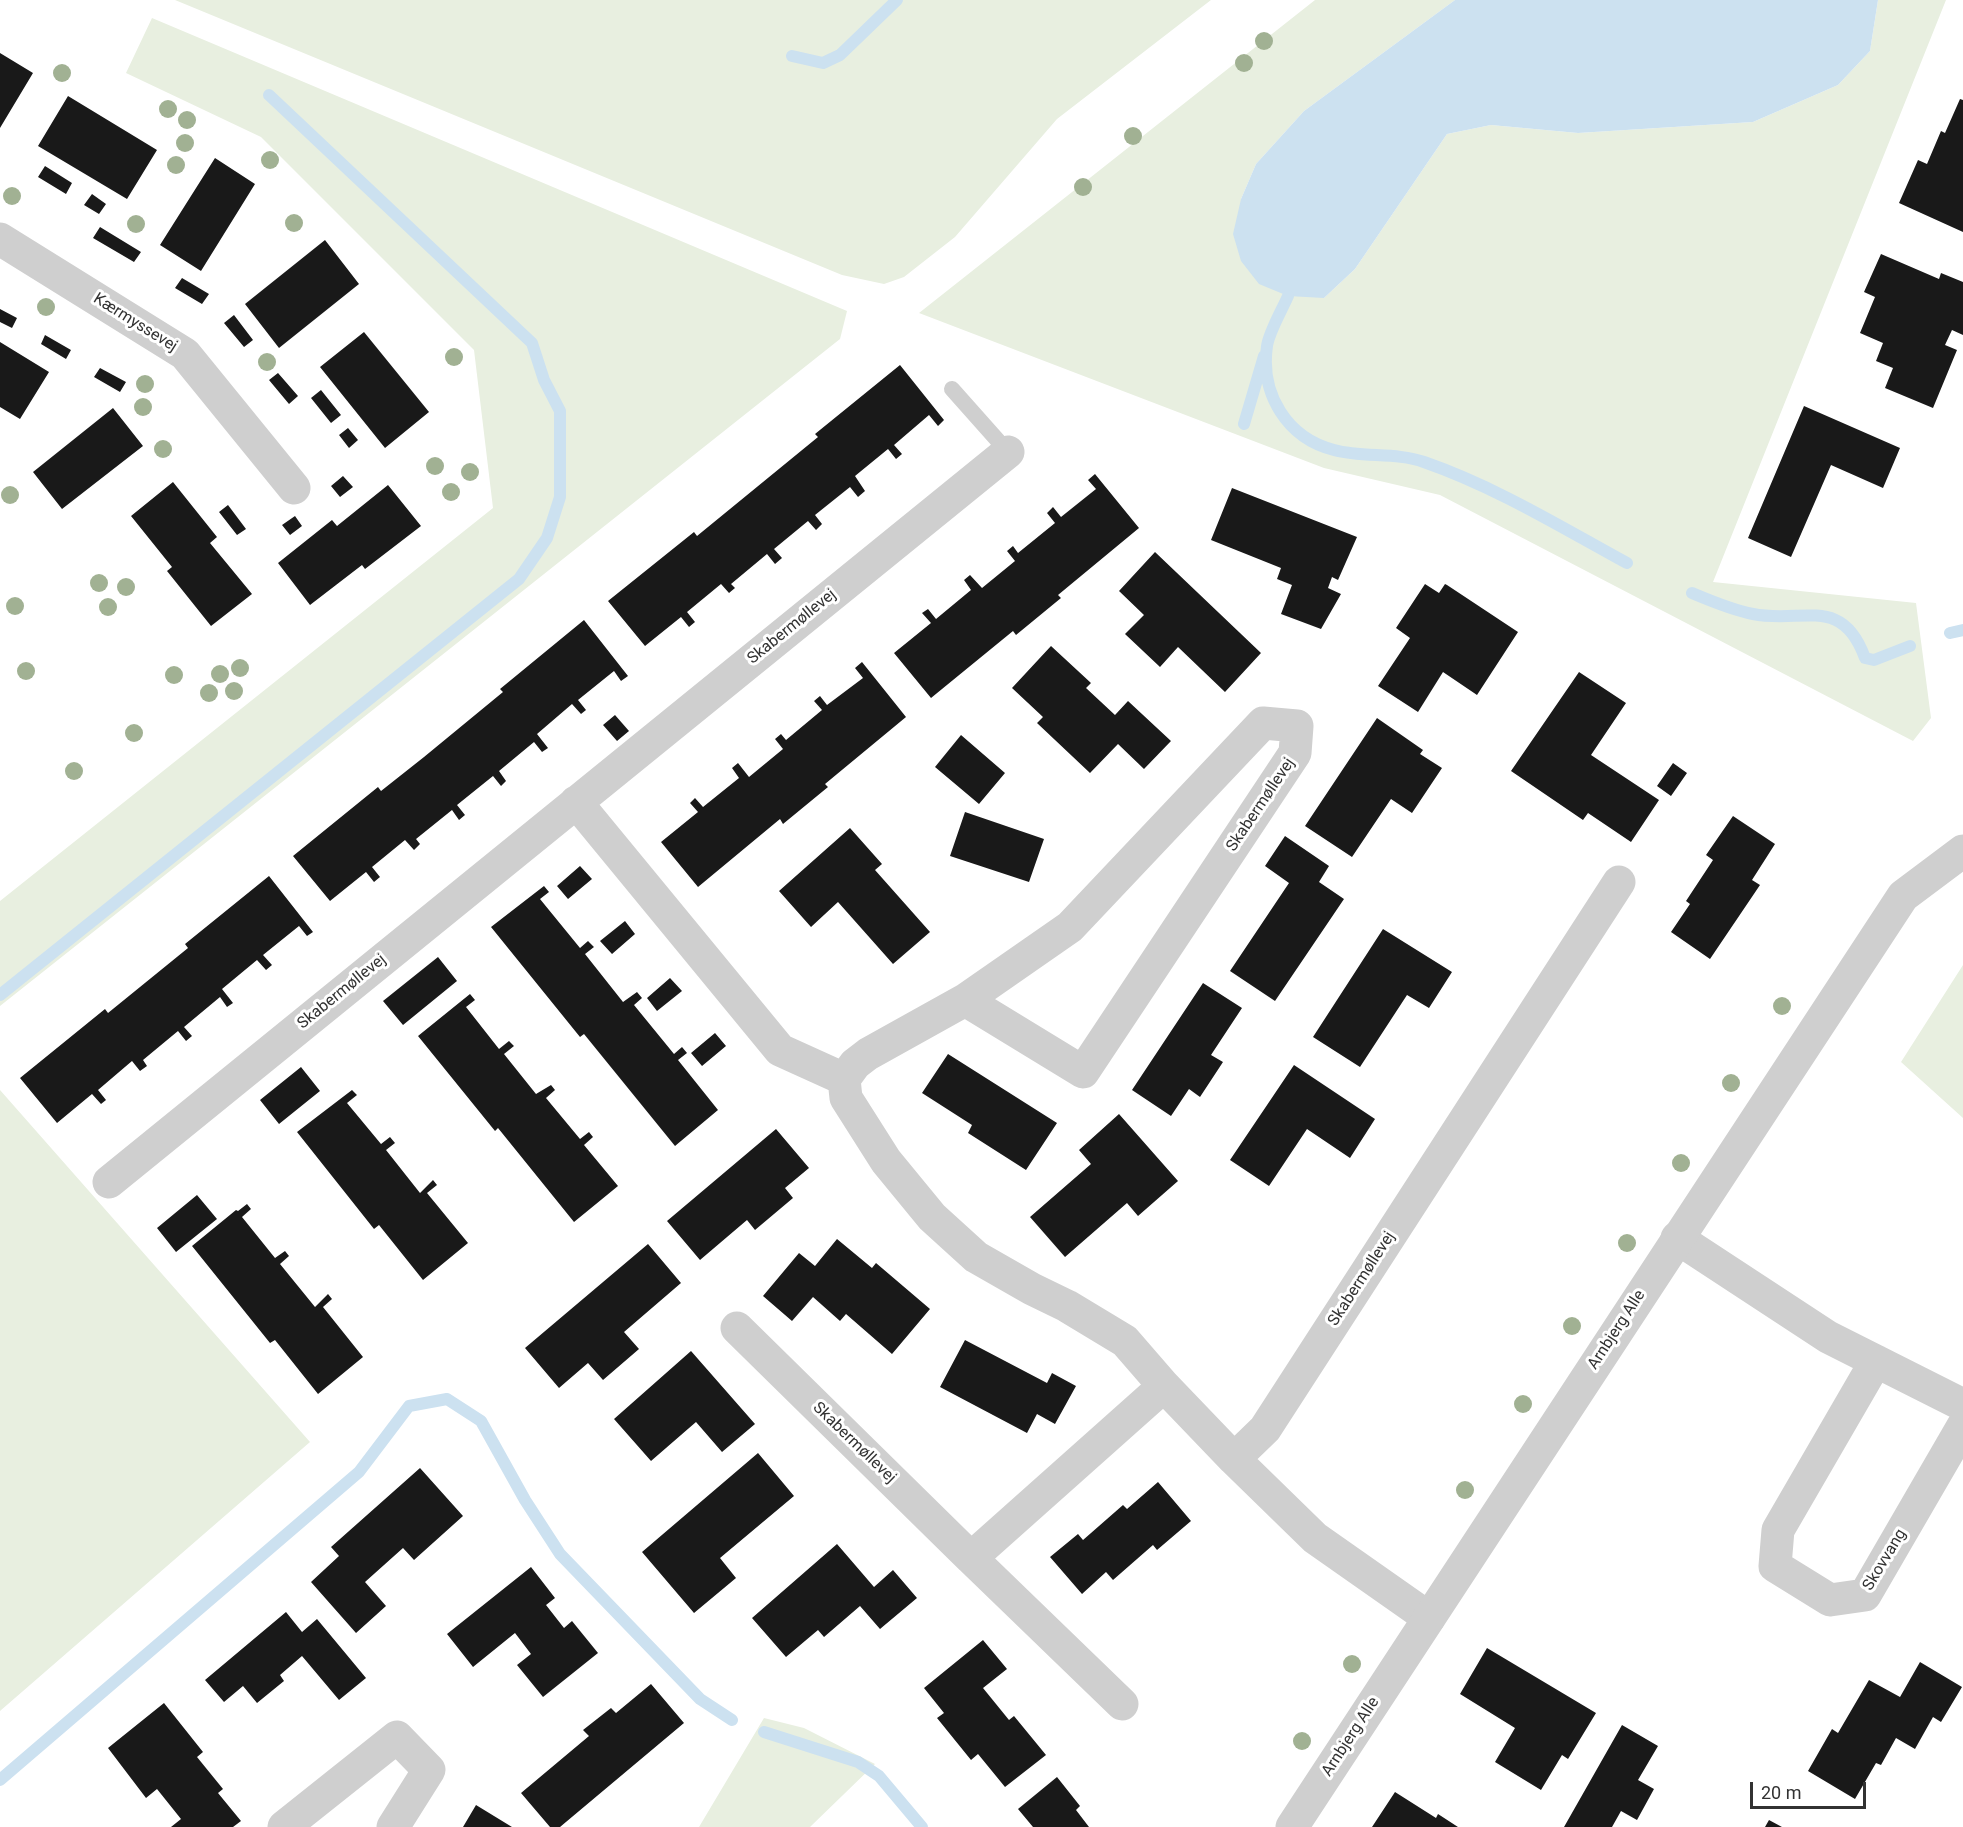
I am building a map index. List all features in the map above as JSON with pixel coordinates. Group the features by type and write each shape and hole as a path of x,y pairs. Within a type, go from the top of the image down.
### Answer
{"street":[{"name":"Kærmyssevej","path":"0,239 185,354 294,488"},
{"name":"Skabermøllevej","path":"109,1182 1008,452"},
{"name":"Skabermøllevej","path":"844,1079 868,1054 965,1000 1070,927 1263,723 1297,726 1295,753 1083,1072 965,1000"},
{"path":"576,802 780,1050 844,1079 846,1098 886,1161 932,1217 976,1257 1067,1306 1125,1341 1164,1386 1234,1459 1315,1538 1429,1618"},
{"name":"Arnbjerg Alle","path":"1292,1827 1903,896 1963,851"},
{"name":"Skabermøllevej","path":"1234,1459 1264,1429 1619,882"},
{"path":"1677,1238 1828,1337 1963,1405"},
{"name":"Skabermøllevej","path":"737,1328 1122,1704"},
{"name":"Skovvang","path":"1876,1361 1778,1530 1775,1566 1830,1600 1866,1595 1963,1426"},
{"path":"971,1558 1164,1386"},
{"path":"284,1827 397,1737 429,1770 393,1827"}],"lane":[{"path":"952,389 1008,452"}],"green space":[{"path":"175,0 1211,0 1057,119 955,237 904,277 884,284 842,275"},
{"path":"1315,0 1455,0 1304,111 1256,164 1241,199 1324,298 1355,269 1447,134 1491,125 1578,133 1753,122 1838,85 1870,51 1878,0 1946,0 1713,582 1916,603 1931,718 1913,741 1440,495 1324,468 919,313"},
{"path":"152,18 847,311 840,339 0,1006 0,901 493,508 474,350 261,137 126,73"},
{"path":"1963,965 1963,1118 1901,1062"},
{"path":"0,1090 310,1442 0,1711"},
{"path":"764,1718 804,1728 875,1764 810,1827 699,1827"}],"water":[{"path":"1455,0 1878,0 1870,51 1838,85 1753,122 1578,133 1491,125 1447,134 1355,269 1324,298 1288,296 1259,284 1241,261 1233,234 1241,199 1256,164 1304,111"}],"building":[{"path":"0,53 33,73 0,128"},
{"path":"68,96 157,150 127,199 38,146"},
{"path":"1960,99 1963,100 1963,232 1899,203 1918,160 1927,164 1941,131 1945,133"},
{"path":"215,158 255,184 201,271 160,245"},
{"path":"45,166 72,183 66,194 38,177"},
{"path":"92,194 106,204 99,214 84,205"},
{"path":"100,227 141,252 134,262 93,238"},
{"path":"325,240 359,284 279,348 245,304"},
{"path":"1881,254 1939,279 1941,273 1963,282 1963,335 1952,330 1945,345 1957,350 1933,408 1885,388 1893,368 1876,361 1883,343 1860,333 1875,297 1864,292"},
{"path":"182,278 209,294 202,304 175,288"},
{"path":"0,309 17,318 12,328 0,322"},
{"path":"234,315 253,340 244,347 224,323"},
{"path":"364,332 429,412 385,448 320,367"},
{"path":"45,335 71,350 66,359 41,344"},
{"path":"0,342 49,372 20,419 0,407"},
{"path":"900,365 944,420 938,426 929,415 894,445 902,454 896,459 888,449 855,476 865,491 858,497 850,487 815,515 822,524 816,530 808,521 774,549 782,558 775,564 767,554 731,584 735,588 729,593 721,584 687,612 695,622 689,627 681,617 645,646 608,601 694,532 697,536 818,437 815,434"},
{"path":"100,368 126,382 120,392 94,377"},
{"path":"278,373 298,396 289,404 269,380"},
{"path":"321,390 341,415 331,423 311,398"},
{"path":"1804,406 1900,448 1883,488 1831,465 1791,557 1748,538"},
{"path":"113,408 143,446 62,509 33,472"},
{"path":"348,428 358,440 349,448 339,435"},
{"path":"1095,474 1139,528 1058,595 1061,598 1016,635 1013,631 931,698 894,653 931,623 922,613 928,609 936,619 971,590 964,580 970,575 982,588 1015,561 1007,551 1013,546 1018,553 1055,523 1047,513 1053,507 1061,517 1096,489 1088,480"},
{"path":"343,476 353,487 340,497 331,486"},
{"path":"173,482 217,537 210,543 252,594 211,626 167,571 172,567 131,516"},
{"path":"388,485 421,526 365,569 362,565 310,605 278,563 332,520 337,526"},
{"path":"1232,488 1357,537 1338,580 1332,577 1328,588 1341,594 1321,629 1281,614 1292,585 1277,579 1281,568 1211,540"},
{"path":"228,505 246,529 237,535 219,512"},
{"path":"295,516 302,526 290,535 282,525"},
{"path":"1155,552 1261,653 1225,692 1178,647 1160,667 1125,634 1144,615 1119,591"},
{"path":"1425,584 1439,593 1445,584 1447,585 1518,632 1477,695 1443,672 1418,712 1378,686 1410,638 1396,628"},
{"path":"584,620 628,676 621,681 614,671 578,700 586,710 581,714 572,704 537,734 548,748 542,752 534,742 499,771 506,781 501,786 493,776 457,805 465,815 459,820 452,810 416,839 420,844 414,850 405,840 372,867 380,877 374,882 366,872 330,901 293,856 378,787 381,791 424,757 503,692 500,689"},
{"path":"1051,646 1091,683 1086,688 1115,715 1128,701 1171,741 1144,769 1118,744 1090,773 1037,723 1043,717 1012,688"},
{"path":"862,662 906,717 825,784 828,787 783,824 780,819 698,887 661,842 698,812 690,803 695,798 703,807 739,778 732,768 738,763 749,777 783,749 775,739 781,734 786,740 822,710 814,701 820,696 827,705 863,678 855,668"},
{"path":"1579,672 1626,703 1591,755 1659,800 1631,842 1588,813 1583,820 1511,771"},
{"path":"615,715 629,731 617,741 603,725"},
{"path":"1377,718 1423,750 1420,754 1442,768 1412,813 1391,799 1352,857 1305,826"},
{"path":"961,735 1005,773 979,804 935,767"},
{"path":"1673,763 1687,773 1671,796 1657,786"},
{"path":"965,812 1044,839 1029,882 950,856"},
{"path":"1733,816 1775,844 1752,880 1760,885 1710,959 1671,932 1690,904 1686,901 1713,860 1706,855"},
{"path":"850,828 882,864 875,870 930,932 893,964 838,902 811,927 779,891"},
{"path":"1285,836 1329,866 1319,882 1344,899 1275,1001 1230,971 1289,883 1265,866"},
{"path":"580,866 592,879 568,899 557,886"},
{"path":"269,876 313,932 307,936 299,926 263,955 272,965 266,970 257,960 222,989 233,1003 227,1007 220,997 184,1027 192,1036 186,1041 178,1031 143,1060 147,1066 140,1071 132,1061 98,1090 106,1100 101,1104 92,1094 57,1123 20,1078 105,1009 108,1013 188,948 185,944"},
{"path":"544,886 549,892 540,899 580,948 588,941 594,947 585,954 623,1002 637,992 642,998 634,1005 674,1054 682,1047 687,1053 678,1060 718,1110 675,1146 584,1034 580,1037 491,927"},
{"path":"625,921 635,934 612,954 600,941"},
{"path":"1383,929 1452,972 1429,1008 1407,995 1360,1067 1313,1037"},
{"path":"438,957 457,981 403,1025 383,1001"},
{"path":"670,978 682,991 657,1011 647,998"},
{"path":"1203,983 1242,1008 1211,1055 1223,1062 1200,1097 1189,1089 1171,1116 1132,1090"},
{"path":"470,994 475,1000 466,1007 499,1049 509,1041 514,1046 504,1054 536,1094 551,1085 555,1090 546,1098 580,1139 589,1132 593,1137 584,1145 618,1186 574,1222 498,1128 495,1131 418,1036"},
{"path":"715,1033 726,1046 702,1066 691,1053"},
{"path":"948,1054 1057,1123 1026,1170 968,1133 972,1125 922,1093"},
{"path":"1294,1065 1375,1119 1350,1158 1307,1129 1269,1186 1230,1160"},
{"path":"301,1067 320,1091 279,1124 260,1100"},
{"path":"352,1090 357,1095 347,1103 381,1144 390,1137 395,1143 386,1150 420,1193 433,1180 437,1185 427,1193 468,1243 423,1280 379,1225 374,1229 297,1132"},
{"path":"1119,1114 1178,1181 1138,1216 1127,1203 1065,1257 1030,1217 1091,1164 1079,1150"},
{"path":"776,1129 809,1168 785,1188 793,1198 755,1230 747,1220 700,1260 667,1221"},
{"path":"197,1195 217,1219 176,1252 157,1228"},
{"path":"247,1204 251,1209 242,1217 275,1258 285,1251 289,1256 280,1264 315,1307 328,1294 332,1299 323,1307 363,1357 318,1394 275,1340 270,1343 192,1246 236,1210 238,1211"},
{"path":"837,1239 872,1268 876,1263 930,1309 892,1354 846,1314 840,1321 813,1297 792,1321 763,1296 799,1253 815,1266"},
{"path":"648,1244 681,1283 624,1332 639,1349 603,1380 588,1363 559,1388 525,1348"},
{"path":"965,1340 1047,1383 1052,1373 1076,1386 1055,1424 1037,1414 1027,1433 940,1387"},
{"path":"691,1351 755,1424 722,1452 696,1422 651,1461 614,1419"},
{"path":"758,1453 794,1496 720,1558 736,1578 694,1613 642,1552"},
{"path":"420,1468 463,1516 414,1560 403,1548 365,1582 386,1606 356,1633 311,1582 339,1556 331,1547"},
{"path":"1158,1482 1191,1521 1157,1550 1153,1545 1113,1580 1106,1572 1082,1594 1050,1557 1078,1534 1083,1540 1123,1505 1127,1509"},
{"path":"837,1544 874,1587 893,1570 917,1598 880,1629 860,1606 824,1637 818,1630 786,1657 752,1618"},
{"path":"531,1567 555,1598 546,1605 564,1628 572,1621 598,1653 543,1697 517,1665 531,1654 515,1633 473,1667 447,1634"},
{"path":"286,1612 302,1632 317,1619 366,1678 339,1700 302,1656 280,1675 284,1681 257,1703 243,1686 224,1702 205,1680"},
{"path":"983,1640 1007,1669 983,1688 1009,1720 1014,1716 1046,1755 1005,1787 978,1754 971,1760 937,1718 944,1713 924,1688"},
{"path":"1487,1648 1596,1713 1568,1759 1562,1755 1541,1790 1495,1762 1515,1728 1460,1694"},
{"path":"1920,1662 1962,1687 1941,1722 1933,1717 1915,1749 1896,1738 1881,1765 1876,1763 1855,1799 1808,1771 1832,1729 1838,1733 1869,1680 1900,1697"},
{"path":"651,1684 684,1723 560,1827 550,1827 521,1793 589,1736 583,1730 611,1708 616,1713"},
{"path":"164,1703 203,1752 197,1757 223,1789 218,1793 241,1821 233,1827 171,1827 181,1819 157,1789 146,1798 108,1748"},
{"path":"1622,1725 1658,1746 1638,1780 1654,1789 1637,1820 1621,1811 1612,1827 1564,1827"},
{"path":"1057,1777 1080,1806 1076,1810 1089,1827 1033,1827 1018,1809"},
{"path":"1395,1792 1436,1818 1438,1814 1458,1827 1372,1827"},
{"path":"476,1805 512,1827 463,1827"},
{"path":"1769,1820 1782,1827 1765,1827"}],"waterway":[{"path":"792,56 823,63 840,55 897,0"},
{"path":"0,995 519,579 547,538 560,497 560,411 544,380 532,343 269,95"},
{"path":"1288,296 1268,340 1266,364 1268,381 1280,412 1303,435 1317,444 1334,450 1413,459 1451,472 1528,508 1627,563"},
{"path":"1244,424 1264,356"},
{"path":"1692,593 1729,608 1753,614 1819,616 1832,619 1845,626 1856,638 1865,658 1874,660 1910,646"},
{"path":"1950,633 1963,630"},
{"path":"0,1780 359,1472 409,1406 447,1399 481,1421 525,1500 560,1554 700,1699 732,1720"},
{"path":"764,1732 858,1762 879,1776 922,1827"}]}
